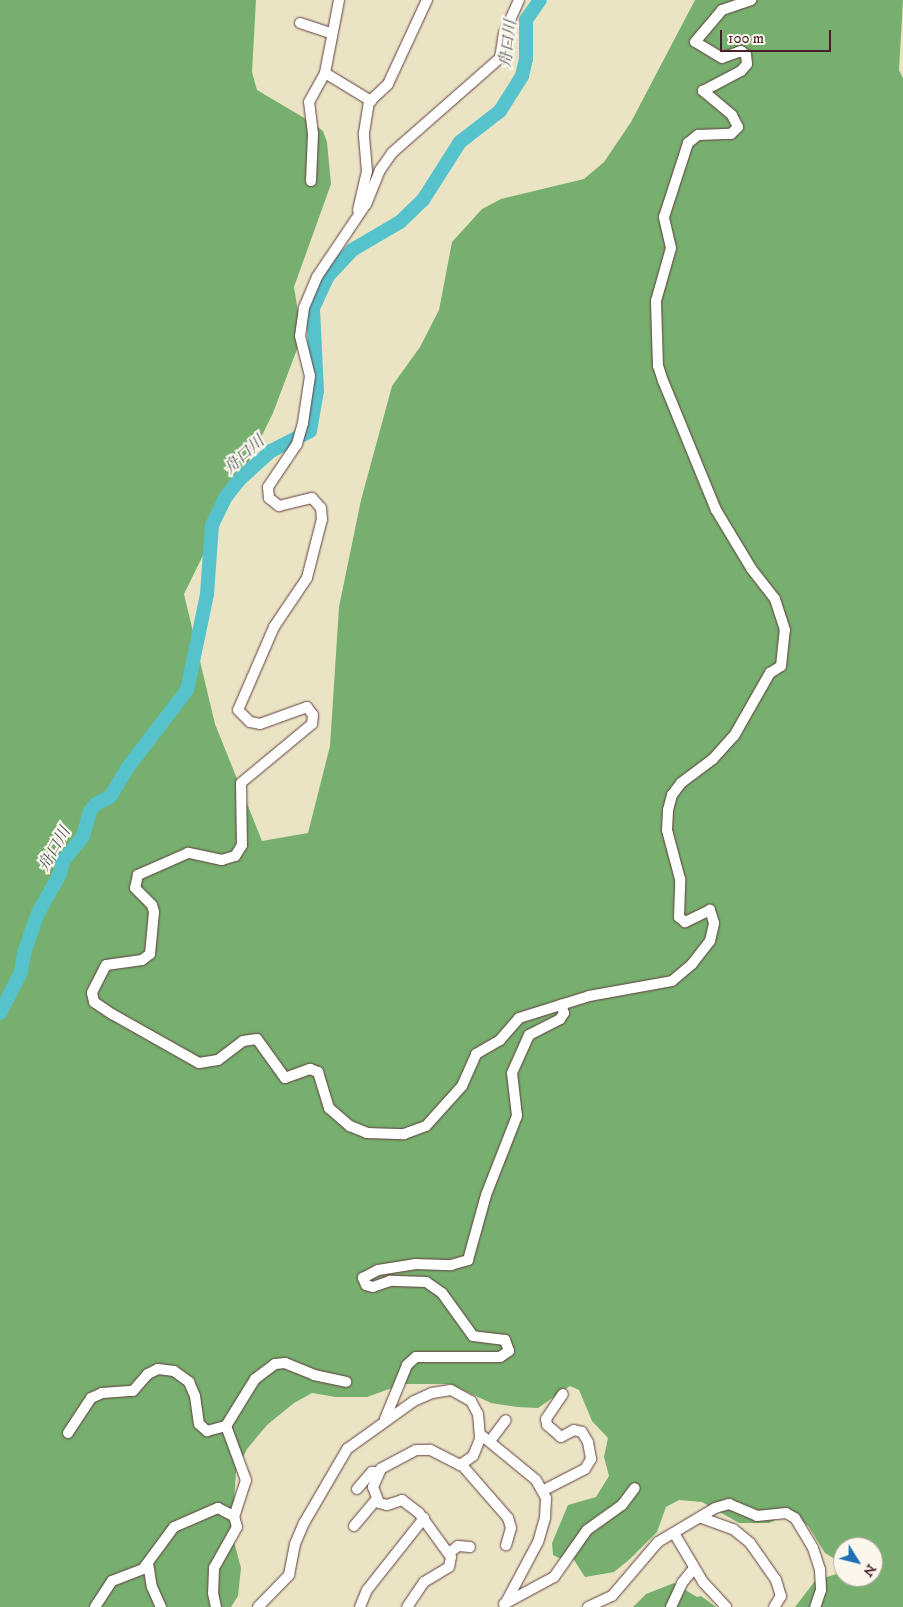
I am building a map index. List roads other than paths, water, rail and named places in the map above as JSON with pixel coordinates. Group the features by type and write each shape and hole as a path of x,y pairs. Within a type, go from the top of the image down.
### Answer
{"street":[{"path":"311,181 313,134 309,102 325,73 330,33 339,0"},
{"path":"358,214 367,171 364,133 371,101 388,84 428,0"},
{"path":"519,0 504,33 500,58 392,153 358,214 331,253 304,308 300,336 310,376 304,424 297,444 268,487 269,498 278,506 312,498 322,508 322,519 307,578 274,627 238,706 244,718 256,723 268,722 307,707 314,719 308,729 241,783 239,791 242,845 235,856 222,860 188,853 138,875 135,888 152,906 154,912 150,954 142,960 106,965 93,988 92,997 112,1014 199,1063 218,1060 243,1041 257,1040 285,1078 310,1069 318,1072 326,1104 350,1126 367,1133 392,1135 413,1132 426,1126 462,1086 476,1054 500,1040 519,1018 589,996 672,980 706,946 714,923 713,912 708,910 684,922 679,917 680,879 667,826 669,805 681,783 714,759 734,736 770,673 782,662 785,630 780,609 716,510 658,366 656,301 666,274 671,244 663,225 664,217 692,138 704,134 731,134 737,130 736,119 704,90 736,74 747,64 743,51 722,58 695,42 722,10 751,0"},
{"path":"300,23 330,33"},
{"path":"325,73 371,101"},
{"path":"385,1419 406,1365 416,1357 500,1357 509,1351 505,1340 472,1336 442,1293 426,1282 398,1280 373,1287 366,1285 363,1278 378,1270 415,1264 451,1265 468,1260 488,1188 518,1108 512,1080 515,1066 530,1035 563,1016 564,1009 561,1005"},
{"path":"68,1433 91,1398 102,1393 133,1391 148,1374 158,1369 174,1371 189,1382 201,1428 207,1431 226,1426 255,1379 275,1364 285,1363 314,1375 346,1382"},
{"path":"258,1607 289,1574 301,1529 342,1455 385,1419 419,1399 451,1390 466,1398 475,1407 480,1434 477,1449 461,1464"},
{"path":"544,1490 585,1469 591,1458 588,1442 582,1432 574,1430 561,1437 546,1424 546,1419 563,1394"},
{"path":"490,1441 506,1420"},
{"path":"216,1607 213,1593 214,1568 236,1534 234,1516 246,1480 226,1426"},
{"path":"480,1434 544,1490 547,1504 543,1530 529,1563 502,1605"},
{"path":"376,1500 373,1487 379,1472 386,1465 416,1450 430,1450 451,1462 461,1464 508,1518 511,1528 506,1545"},
{"path":"357,1489 372,1472 379,1472"},
{"path":"502,1605 554,1578 587,1530 622,1505 635,1488"},
{"path":"376,1500 387,1505 402,1500 424,1518 449,1553 448,1567 424,1582 406,1607"},
{"path":"354,1526 376,1500"},
{"path":"588,1607 612,1596 652,1546 702,1518 715,1508 729,1504 757,1516 786,1513 795,1518 819,1563 821,1590 815,1607"},
{"path":"95,1607 112,1581 143,1569 169,1532 181,1523 218,1508 234,1516"},
{"path":"360,1607 367,1590 424,1518"},
{"path":"702,1518 733,1529 750,1543 776,1580 781,1596 774,1607"},
{"path":"674,1533 694,1568 726,1607"},
{"path":"449,1553 458,1546 470,1547"},
{"path":"148,1563 152,1587 161,1607"},
{"path":"671,1607 682,1583 694,1568"}],"waterway":[{"name":"舟口川","path":"0,1013 21,972 24,953 38,913 60,874 63,861 83,836 90,811 96,804 110,797 128,767 187,690 207,594 212,525 225,498 240,479 271,451 310,431 317,391 313,308 328,276 352,250 400,222 423,200 460,142 500,111 522,76 526,59 526,20 540,0"}]}
